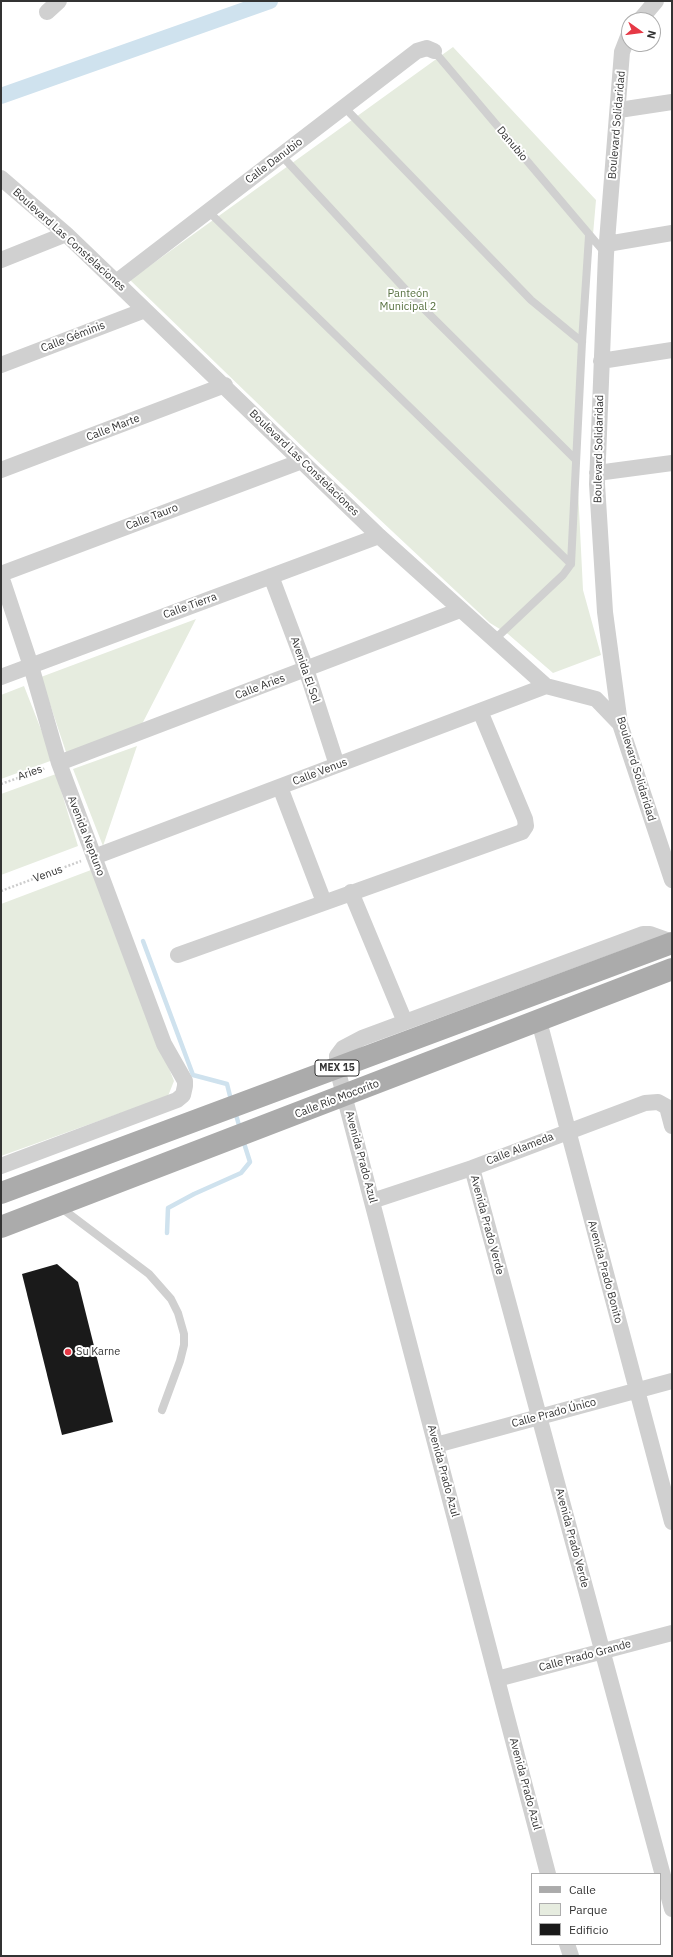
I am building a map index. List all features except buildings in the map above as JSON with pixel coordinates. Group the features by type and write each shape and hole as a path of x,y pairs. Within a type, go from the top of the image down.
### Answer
{"main road":[{"name":"MEX 15","path":"1,1193 672,942"},
{"name":"Calle Río Mocorito","path":"1,1227 57,1204 672,970"}],"street":[{"path":"647,12 656,1"},
{"name":"Calle Danubio","path":"116,282 417,51 427,48 434,51"},
{"name":"Boulevard Solidaridad","path":"622,52 619,110 606,249 597,473 605,612 620,724 672,880"},
{"path":"619,110 672,102"},
{"name":"Boulevard Las Constelaciones","path":"1,178 66,234 225,385 379,536 546,686 596,699 620,724"},
{"path":"606,249 672,233"},
{"path":"1,260 66,234"},
{"name":"Calle Géminis","path":"1,365 145,310"},
{"path":"601,361 672,350"},
{"name":"Calle Marte","path":"1,470 225,385"},
{"name":"Calle Tauro","path":"1,575 302,461"},
{"path":"597,473 672,463"},
{"name":"Calle Tierra","path":"1,677 379,536"},
{"name":"Avenida Neptuno","path":"1,575 32,666 59,763 164,1044 185,1081 185,1090 180,1099 1,1166"},
{"name":"Avenida El Sol","path":"271,576 306,669 337,765"},
{"name":"Calle Aries","path":"59,763 460,610"},
{"name":"Calle Venus","path":"94,857 546,686"},
{"path":"178,955 351,892 520,833 524,830 526,819 480,711"},
{"path":"280,787 324,902"},
{"path":"351,892 405,1022"},
{"path":"337,1068 337,1056 343,1048 362,1038 643,934 650,934 672,942"},
{"name":"Avenida Prado Bonito","path":"539,1021 672,1522"},
{"name":"Avenida Prado Azul","path":"337,1068 548,1873"},
{"name":"Calle Alameda","path":"372,1201 472,1168 568,1130 645,1103 658,1102 667,1107 672,1126"},
{"name":"Avenida Prado Verde","path":"472,1168 602,1651 660,1873"},
{"name":"Calle Prado Único","path":"436,1445 672,1381"},
{"name":"Calle Prado Grande","path":"497,1679 672,1633"},
{"name":"Avenida Prado Verde","path":"661,1877 669,1908"},
{"path":"567,1945 571,1956"}],"lane":[{"name":"Danubio","path":"434,51 589,236 606,249"},
{"path":"344,107 531,300 582,342"},
{"path":"281,156 417,302 575,459"},
{"path":"208,211 571,564"},
{"path":"494,640 563,575 571,564 575,459 589,236"},
{"path":"57,1204 149,1274 167,1294 178,1313 184,1334 184,1345 180,1361 162,1410"}],"path":[{"name":"Aries","path":"1,784 59,763"},
{"name":"Venus","path":"1,891 94,857"}],"green space":[{"name":"Panteón Municipal 2","path":"453,47 596,200 588,292 577,469 583,590 601,655 553,673 508,634 490,623 311,455 130,280"},
{"path":"196,619 141,726 67,755 41,677"},
{"path":"24,686 53,760 1,779 1,695"},
{"path":"137,746 103,846 73,769"},
{"path":"56,774 78,846 1,875 1,794"},
{"path":"91,870 174,1081 168,1096 1,1156 1,904"}],"waterway":[{"path":"1,96 270,1"},
{"path":"143,941 193,1075 227,1084 231,1100"},
{"path":"235,1111 240,1129"},
{"path":"167,1233 168,1208 194,1194 241,1173 250,1162 243,1140"}],"place":[{"name":"Su Karne","path":"68,1352"}]}
